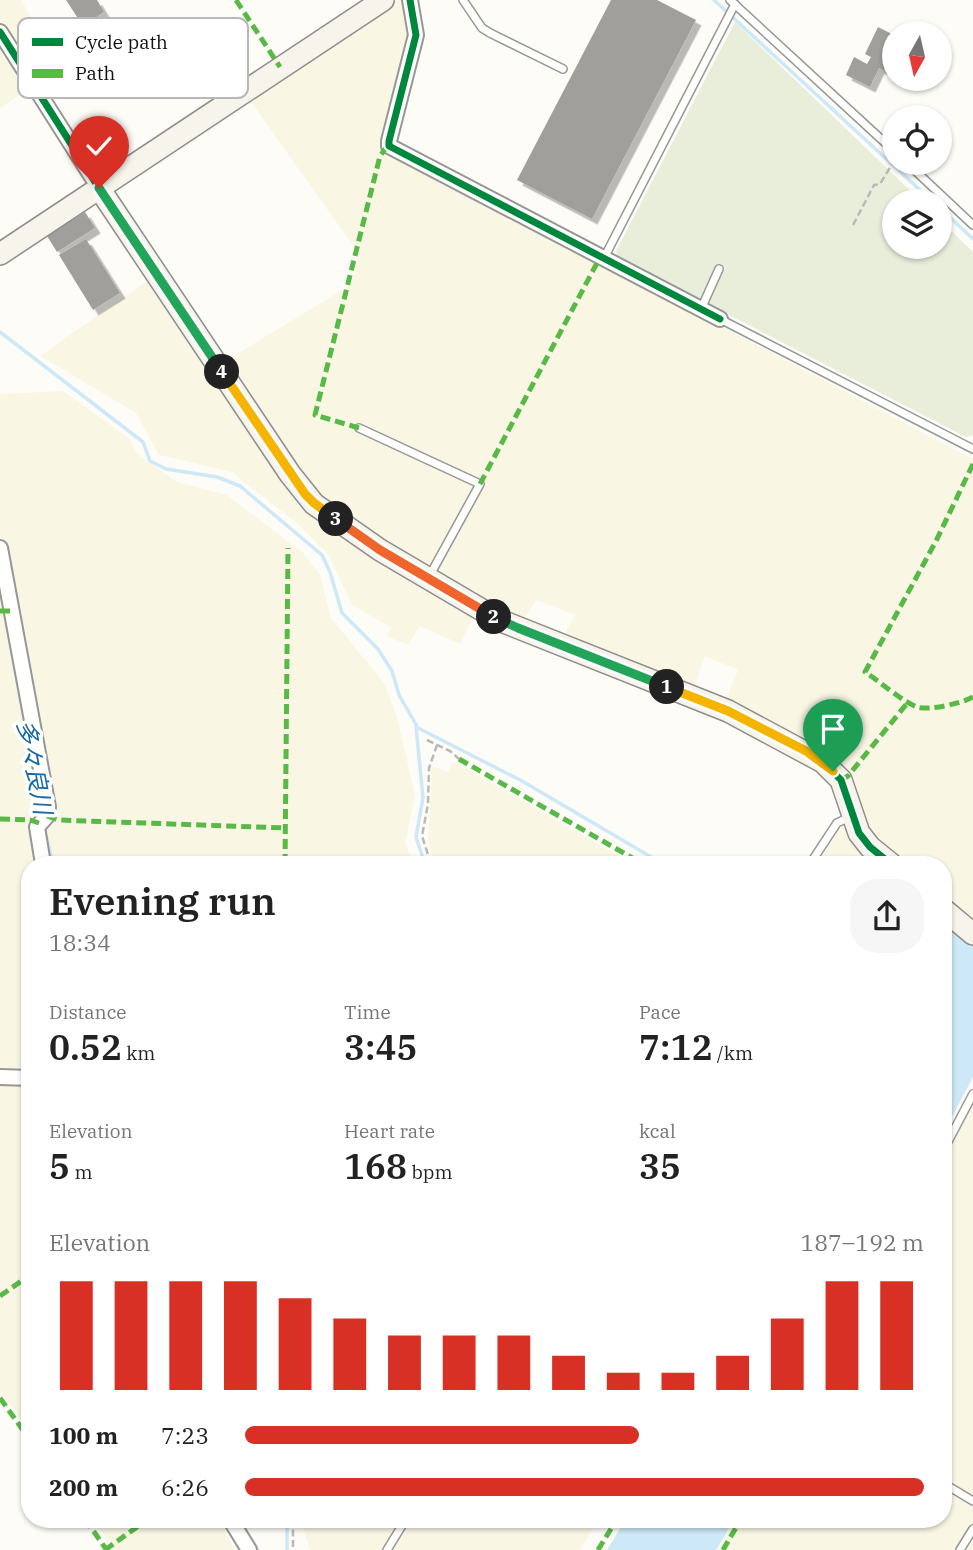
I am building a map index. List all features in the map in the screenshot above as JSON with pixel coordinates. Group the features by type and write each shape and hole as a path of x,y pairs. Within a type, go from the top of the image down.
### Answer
{"street":[{"path":"248,89 383,0"},
{"path":"410,0 416,35 389,141 390,146 720,319"},
{"path":"0,32 18,60"},
{"path":"42,98 99,188 305,494 314,503 380,550 518,628 717,706 806,751 828,766 841,780 852,816 863,838 882,856"},
{"path":"0,254 235,98"},
{"path":"0,548 48,807 47,816 37,827 42,856"},
{"path":"952,921 973,934"},
{"path":"0,1077 21,1077"},
{"path":"236,1528 249,1550"}],"lane":[{"path":"463,0 482,28 563,69"},
{"path":"604,258 724,28 732,4 882,140"},
{"path":"920,175 973,225"},
{"path":"701,309 719,269"},
{"path":"720,319 973,449"},
{"path":"359,428 480,484 428,579"},
{"path":"815,856 838,823 852,816"},
{"path":"952,1134 973,1094"},
{"path":"952,1488 973,1501"},
{"path":"387,1550 400,1528"},
{"path":"960,1550 973,1529"}],"path":[{"path":"853,225 874,185 880,184 886,175"},
{"path":"427,740 450,751 459,759"},
{"path":"428,856 422,836 428,804 429,768 437,745"},
{"path":"293,1528 293,1550"}],"shaded area":[{"path":"0,0 21,0 31,18 18,18 18,48 7,56 18,72 18,96 0,108"},
{"path":"395,0 401,0 411,29 380,146 973,459 973,923 952,906 952,856 894,856 860,826 841,770 809,741 725,702 738,670 705,656 694,687 563,637 575,615 536,600 523,621 480,604 460,644 420,626 408,645 386,636 392,628 352,605 328,554 299,525 232,472 159,455 136,413 40,356 147,281 209,371 352,284 359,254 251,102"},
{"path":"63,391 130,439 137,454 177,482 227,495 303,553 320,575 331,618 384,683 397,717 415,795 405,843 411,856 21,856 21,1420 0,1391 0,394"},
{"path":"453,761 619,856 432,856 428,839 432,766 448,772"},
{"path":"842,826 875,856 822,856"},
{"path":"973,1098 973,1550 718,1550 730,1528 952,1528 952,1135"},
{"path":"99,1528 223,1528 235,1550 115,1550"},
{"path":"303,1528 593,1528 580,1550 310,1550"}],"green space":[{"path":"735,22 882,163 882,175 894,175 909,189 882,189 882,259 952,259 952,232 973,252 973,435 966,437 618,258 616,251"}],"water":[{"path":"958,930 973,942 973,1077 952,1117 952,931"},
{"path":"620,1528 729,1528 716,1550 607,1550"}],"building":[{"path":"66,0 97,0 104,12 95,18 78,18"},
{"path":"611,0 657,0 696,20 592,219 517,180"},
{"path":"878,27 882,29 882,70 879,68 870,87 846,75 854,57 867,64 871,57 865,54"},
{"path":"85,212 95,228 57,252 47,236"},
{"path":"86,239 120,293 93,310 59,255"}],"waterway":[{"path":"714,0 919,189"},
{"path":"952,219 973,239"},
{"path":"0,332 143,442 150,461 166,469 217,477 240,486 322,555 342,613 378,649 392,671 399,695 418,728 522,781 649,856"},
{"name":"多々良川","path":"0,587 41,812"},
{"path":"416,726 423,798 416,837 422,856"},
{"name":"多々良川","path":"44,827 51,856"},
{"name":"多々良川","path":"245,1528 258,1550"},
{"path":"287,1528 287,1550"}],"marked path":[{"path":"236,0 248,18"},
{"path":"248,18 280,67"},
{"path":"359,428 315,415 380,156 389,144"},
{"path":"480,484 597,263 604,258"},
{"path":"973,464 936,541 865,672 917,707 945,706 973,697"},
{"path":"285,856 288,548"},
{"path":"0,611 11,611"},
{"path":"841,780 848,776 909,701"},
{"path":"459,759 629,856"},
{"path":"47,816 58,820 286,828"},
{"path":"0,819 39,823"},
{"path":"0,1296 21,1281"},
{"path":"0,1398 21,1427"},
{"path":"91,1528 106,1549"},
{"path":"105,1550 136,1528"},
{"path":"598,1550 611,1528"},
{"path":"723,1550 736,1528"}],"cycle path":[{"path":"410,0 416,35 389,146 720,319"},
{"path":"0,32 18,60"},
{"path":"42,98 290,474 314,504 380,550 499,620 728,711 823,762 841,780 859,833 881,856"}],"route":[{"path":"99,188 290,474 314,503 380,550 499,620 728,711 806,751 833,771"}]}
